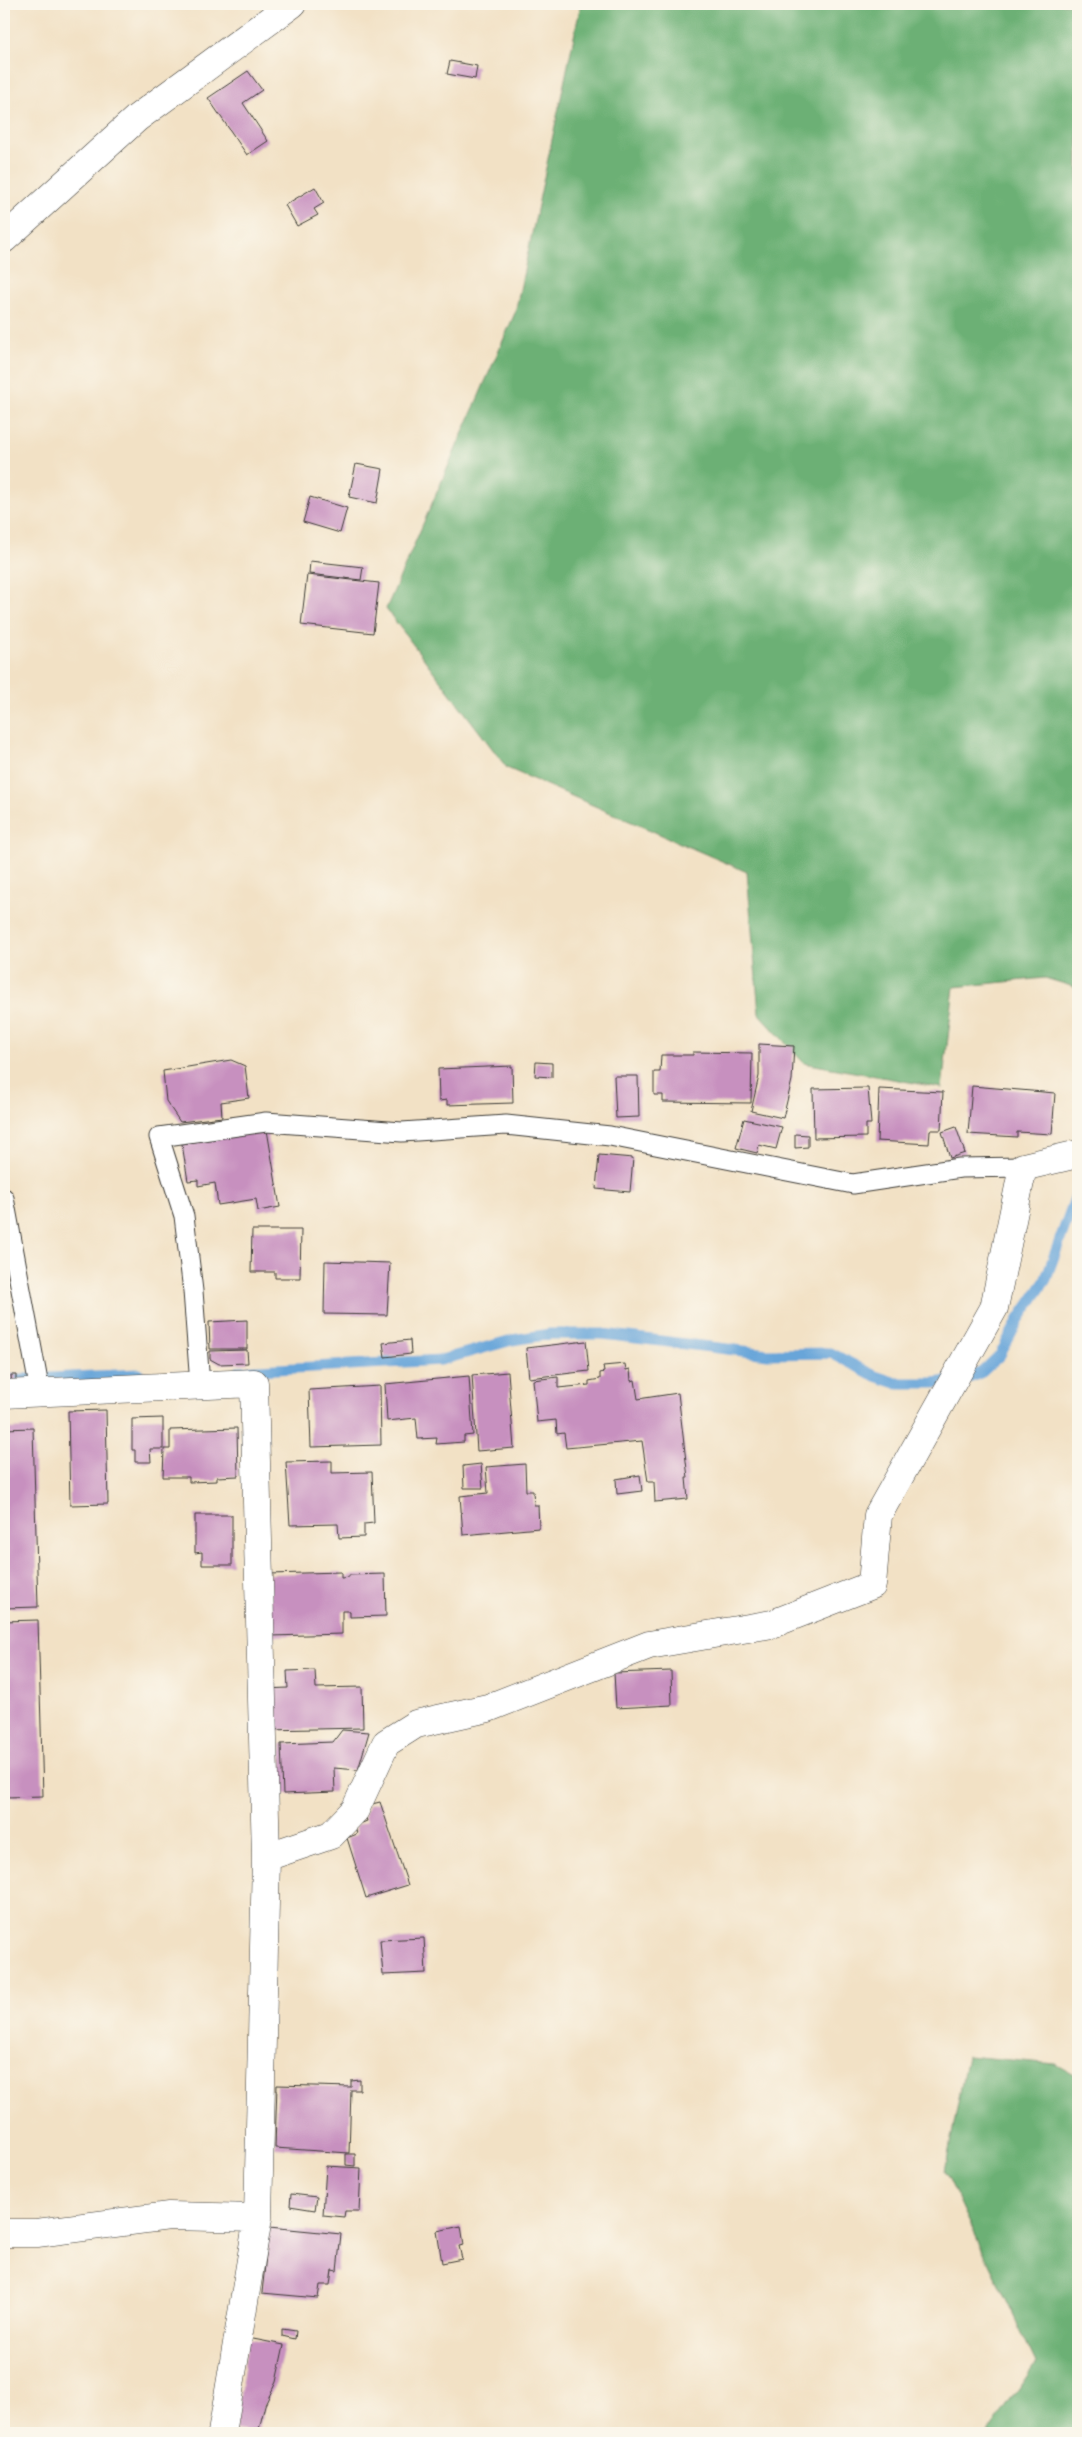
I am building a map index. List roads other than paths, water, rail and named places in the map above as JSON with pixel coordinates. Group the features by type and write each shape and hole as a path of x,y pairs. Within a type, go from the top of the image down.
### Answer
{"street":[{"path":"4,240 137,118 292,4"},
{"path":"266,1857 331,1835 355,1810 386,1743 416,1724 488,1708 649,1645 772,1624 872,1585 878,1514 994,1308 1023,1167 1078,1154"},
{"path":"4,1394 39,1382 199,1376 254,1383 266,1857 258,2218 222,2433"},
{"path":"4,2233 37,2233 169,2216 258,2218"}],"lane":[{"path":"199,1376 184,1216 159,1137 266,1122 402,1132 506,1126 610,1136 853,1184 960,1168 1023,1167"},
{"path":"4,1198 39,1382"}],"waterway":[{"path":"240,1371 441,1360 512,1340 550,1334 603,1334 768,1354 831,1353 875,1376 896,1383 934,1383 969,1378 982,1372 1000,1355 1019,1319 1045,1281 1078,1190"},
{"path":"4,1380 139,1374"}]}
